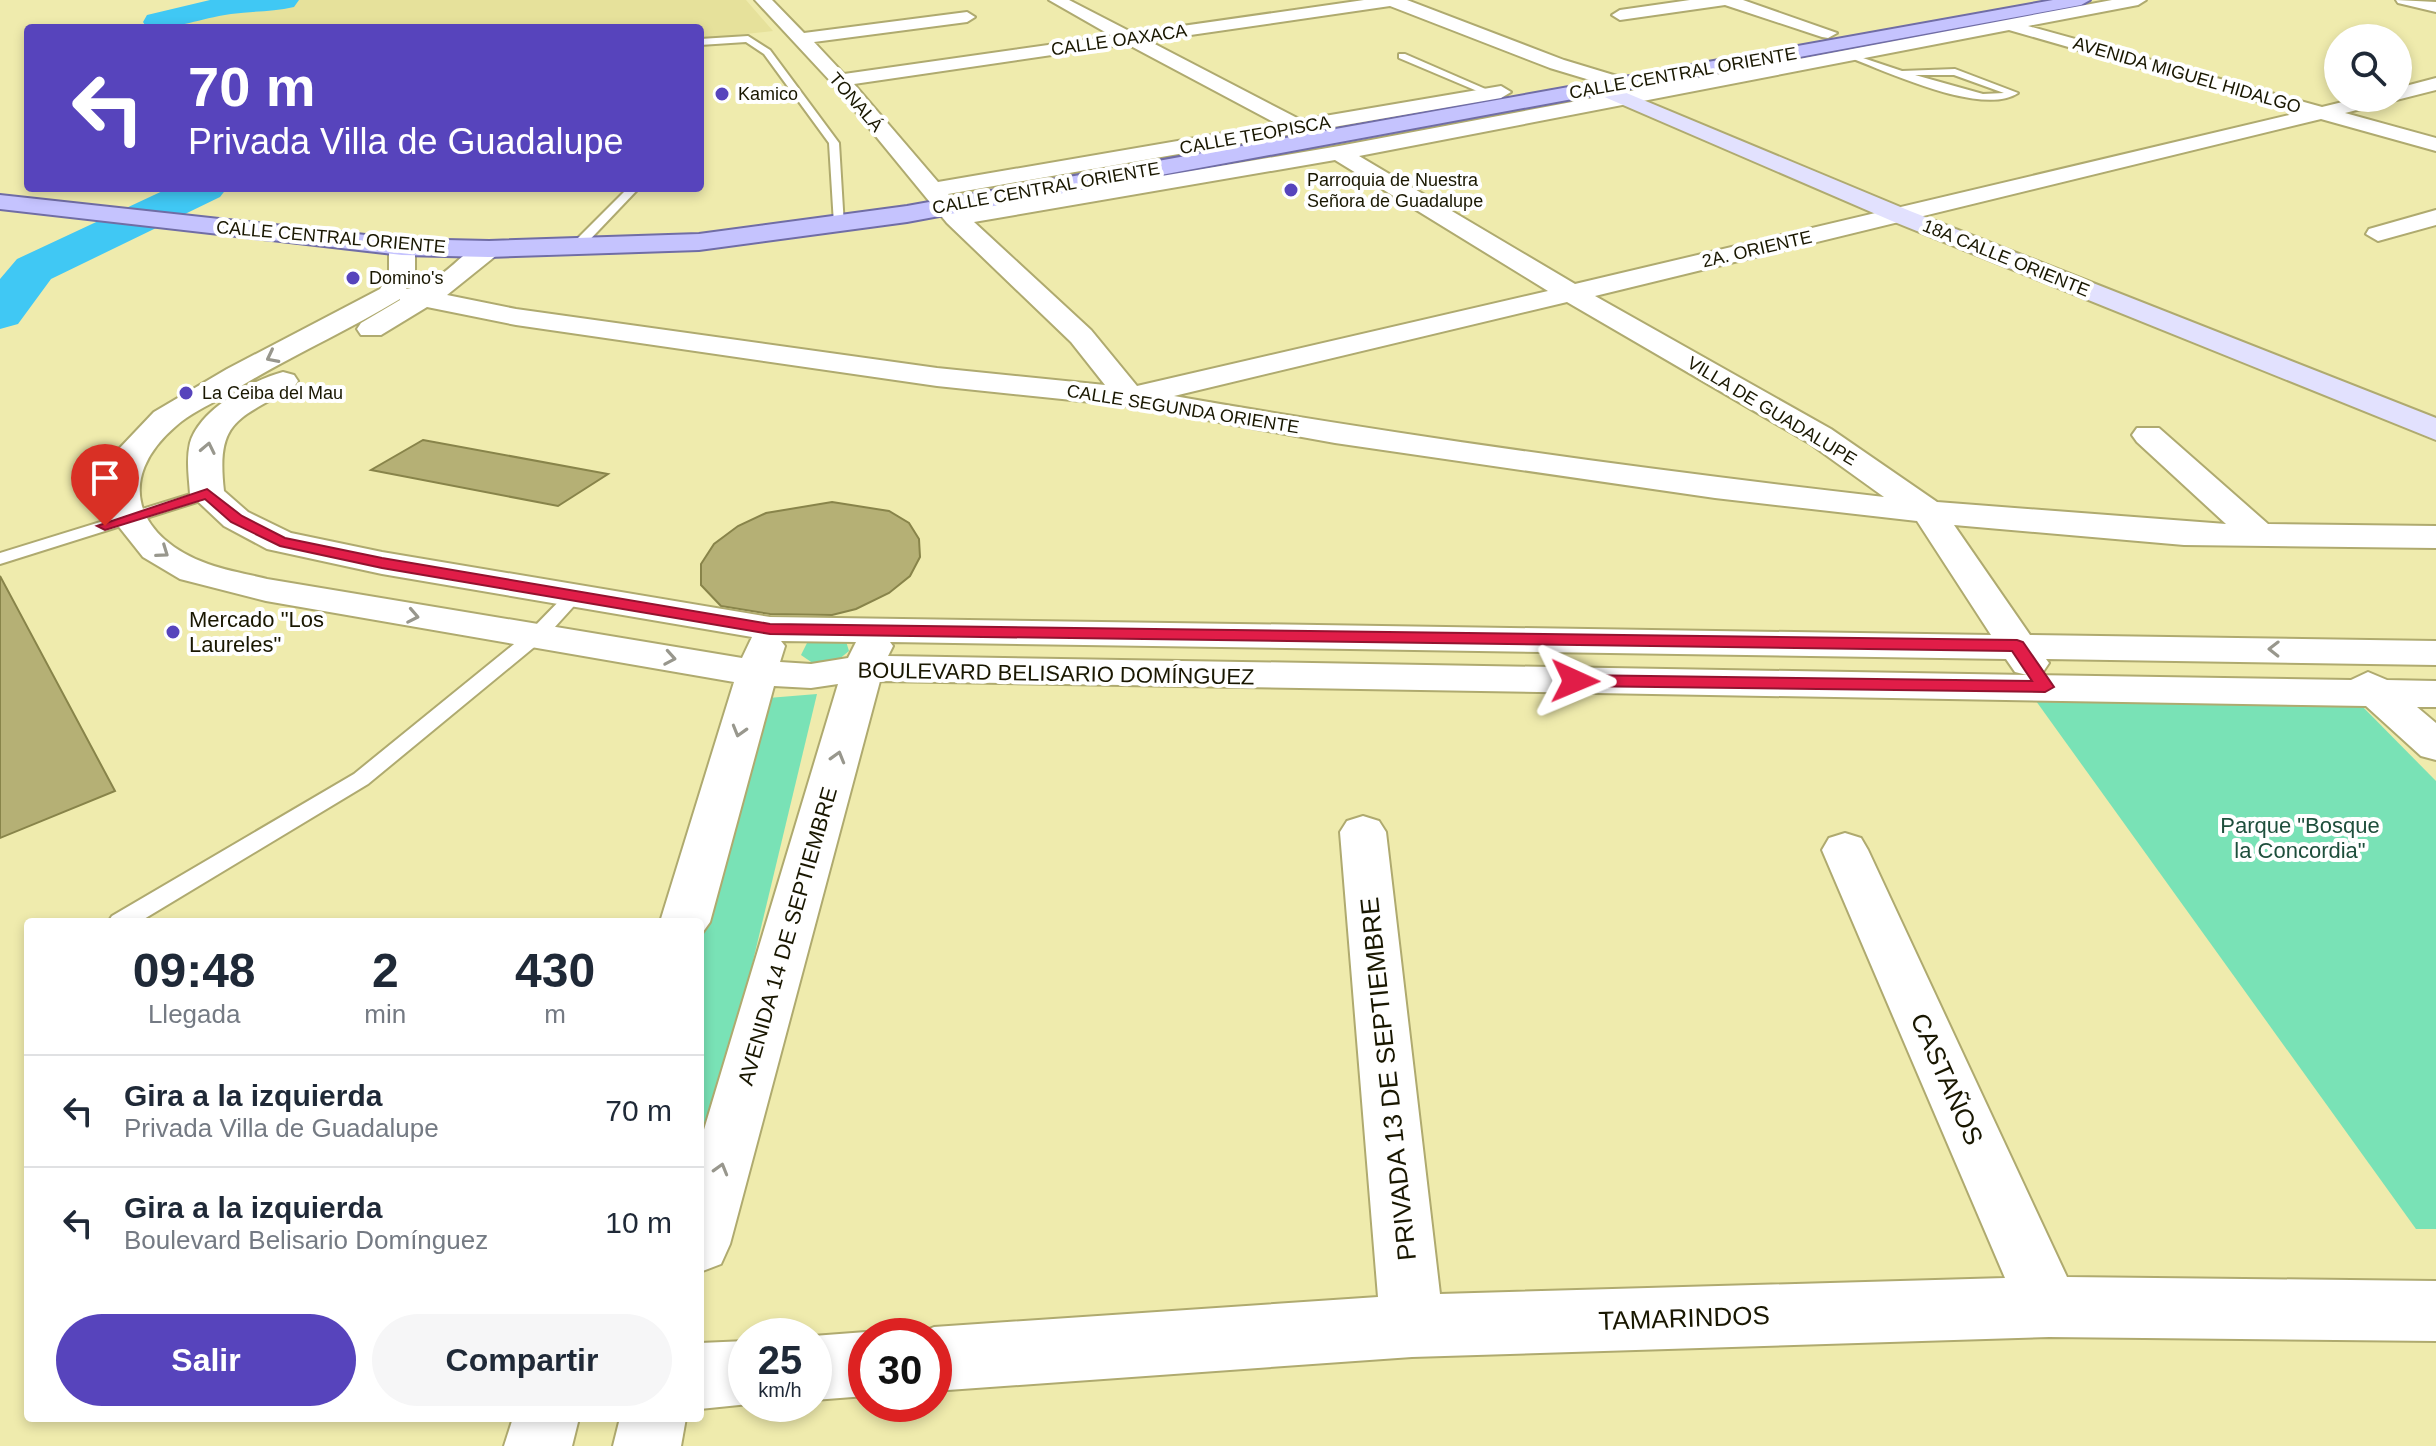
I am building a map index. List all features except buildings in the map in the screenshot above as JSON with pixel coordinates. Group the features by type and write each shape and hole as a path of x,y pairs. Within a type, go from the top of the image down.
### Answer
{"main road":[{"name":"CALLE CENTRAL ORIENTE","path":"0,202 402,247 575,248 699,242 840,224 2081,0"},
{"name":"18A CALLE ORIENTE","path":"1611,86 2436,430"},
{"name":"18A CALLE ORIENTE","path":"1913,213 2436,413"}],"street":[{"name":"TONALÁ","path":"768,0 798,39 840,80 944,205 1081,336 1130,397"},
{"path":"1060,2 1098,0"},
{"path":"1392,0 1611,86 1851,55 2138,0"},
{"name":"CALLE OAXACA","path":"840,80 1392,0"},
{"path":"1620,15 1726,0 1828,33"},
{"path":"944,205 1339,153 1828,33 2023,0"},
{"path":"2404,0 2436,7"},
{"path":"1060,2 1125,39 1298,127"},
{"path":"798,39 967,17"},
{"name":"AVENIDA MIGUEL HIDALGO","path":"1985,18 2436,145"},
{"path":"2412,90 2436,84"},
{"name":"CALLE TEOPISCA","path":"944,205 1298,127 1492,94 1611,86"},
{"name":"2A. ORIENTE","path":"1130,397 2332,112"},
{"name":"VILLA DE GUADALUPE","path":"1339,153 1569,292 1820,436 1928,512"},
{"path":"2378,234 2436,217"},
{"path":"402,247 402,274 408,296"},
{"path":"207,494 204,466 208,438 235,410 408,296 489,249"},
{"path":"129,518 120,497 129,458 165,419 237,375 408,296"},
{"name":"CALLE SEGUNDA ORIENTE","path":"408,296 516,317 922,375 1130,397 1335,433 1685,484 1928,512"},
{"path":"2148,435 2260,536"},
{"name":"BOULEVARD BELISARIO DOMÍNGUEZ","path":"207,494 236,519 280,541 382,563 872,649 2045,687 2436,694"},
{"path":"1928,512 2184,534 2436,537"},
{"path":"1928,512 2045,687"},
{"name":"BOULEVARD BELISARIO DOMÍNGUEZ","path":"129,518 156,549 193,571 266,590 756,673 811,676 872,649 2017,646 2436,653"},
{"path":"332,600 382,563"},
{"path":"686,918 770,629"},
{"name":"AVENIDA 14 DE SEPTIEMBRE","path":"704,1230 872,649"},
{"path":"2334,650 2376,693 2436,746"},
{"name":"PRIVADA 13 DE SEPTIEMBRE","path":"1363,832 1412,1326"},
{"name":"CASTAÑOS","path":"1845,850 2049,1307"},
{"name":"TAMARINDOS","path":"952,1358 1412,1326 2049,1307 2436,1311"},
{"path":"704,1376 728,1374"},
{"path":"538,1446 545,1422"},
{"path":"647,1446 652,1422"}],"lane":[{"path":"704,42 748,39 767,52 834,143 840,224"},
{"path":"1851,55 1904,73 1983,99 2001,100 2013,93 1955,72 1904,73"},
{"path":"1402,56 1492,94"},
{"path":"575,248 630,192"},
{"path":"0,559 207,494"},
{"path":"127,918 361,779 537,635 574,596"}],"shaded area":[{"path":"283,0 746,0 773,31 704,39 704,24 159,22 229,5"}],"green space":[{"path":"845,638 849,651 838,660 814,664 801,655 808,641"},
{"path":"817,694 704,1165 704,918 700,918 756,699"},
{"name":"Parque \"Bosque la Concordia\"","path":"2354,698 2436,781 2436,1229 2416,1229 2036,701"}],"waterway":[{"path":"161,24 159,22 229,5 283,0"},
{"path":"0,313 34,269 197,192"}],"place":[{"name":"Kamico","path":"722,94"},
{"name":"Parroquia de Nuestra Señora de Guadalupe","path":"1291,190"},
{"name":"Domino's","path":"353,278"},
{"name":"La Ceiba del Mau","path":"186,393"},
{"name":"Mercado \"Los Laureles\"","path":"173,632"}],"route":[{"path":"105,526 207,494 236,519 280,541 382,563 770,629 2017,646 2045,687 1575,681"}]}
